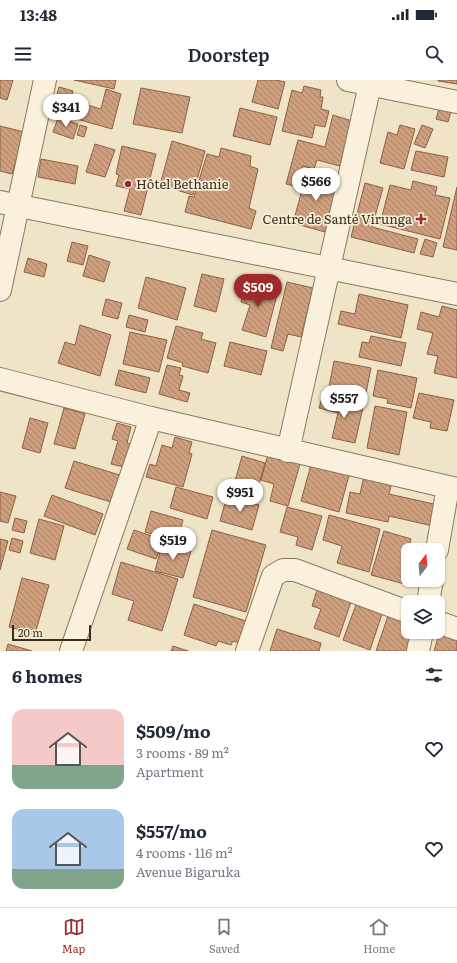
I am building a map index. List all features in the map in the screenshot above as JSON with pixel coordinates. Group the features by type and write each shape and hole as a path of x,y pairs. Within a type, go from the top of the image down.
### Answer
{"street":[{"path":"0,290 9,205 45,80"},
{"path":"348,80 370,82 457,102"},
{"path":"288,450 370,82"},
{"path":"9,205 457,294"},
{"path":"0,379 151,418 453,488 439,543"},
{"path":"71,651 151,418"},
{"path":"247,651 273,576 283,570 295,570 401,609"},
{"path":"445,625 457,629"},
{"path":"418,651 421,639"}],"building":[{"path":"0,80 13,80 7,100 0,98"},
{"path":"74,80 116,80 114,89"},
{"path":"258,80 276,80 285,82 278,109 252,102"},
{"path":"457,80 457,84 438,81"},
{"path":"304,86 321,90 320,97 323,97 321,109 329,111 325,127 315,125 312,138 282,131 292,90 302,93"},
{"path":"59,87 73,91 70,100 101,109 106,89 121,94 112,129 52,112"},
{"path":"141,88 190,97 182,133 133,124"},
{"path":"440,105 452,108 448,122 436,119"},
{"path":"240,108 277,117 270,145 233,136"},
{"path":"333,115 352,121 340,166 317,160 314,169 303,166 298,187 286,184 298,140 325,147"},
{"path":"58,118 78,124 73,139 53,132"},
{"path":"80,125 87,127 84,137 77,135"},
{"path":"400,125 415,129 404,169 380,163 388,132 397,135"},
{"path":"422,125 433,129 425,148 414,144"},
{"path":"0,126 24,132 12,174 0,171"},
{"path":"172,141 205,151 193,195 160,185"},
{"path":"95,144 115,150 105,177 86,172"},
{"path":"122,146 156,154 141,215 124,211 130,189 116,186 119,175 116,174"},
{"path":"221,148 251,156 250,166 258,169 249,208 256,211 251,229 185,212 189,196 194,197 207,154 219,157"},
{"path":"416,151 448,157 444,177 411,170"},
{"path":"41,159 78,166 75,184 38,177"},
{"path":"307,172 339,181 325,232 293,223"},
{"path":"413,181 437,187 435,195 450,198 440,239 380,224 390,185 411,190"},
{"path":"365,183 383,188 372,227 418,239 414,253 351,237"},
{"path":"457,187 457,250 443,247"},
{"path":"425,239 437,243 433,257 420,254"},
{"path":"72,242 88,246 83,265 67,261"},
{"path":"89,255 110,262 104,282 83,276"},
{"path":"28,258 47,264 44,277 24,272"},
{"path":"202,274 224,279 216,312 194,306"},
{"path":"146,277 186,288 177,320 138,308"},
{"path":"245,282 278,291 266,337 242,330 250,305 241,302"},
{"path":"287,282 313,288 301,337 288,334 283,351 271,348"},
{"path":"359,294 408,305 401,338 338,324 341,311 355,314"},
{"path":"106,299 122,303 118,319 102,315"},
{"path":"442,306 457,310 457,378 434,373 438,356 427,354 433,333 417,329 421,312 439,317"},
{"path":"129,315 148,320 145,332 126,327"},
{"path":"80,325 111,335 100,376 58,363 65,342 75,345"},
{"path":"176,326 203,333 201,339 216,343 208,373 182,366 183,363 167,358"},
{"path":"130,332 167,340 159,372 123,364"},
{"path":"371,336 406,343 401,366 359,357 362,342 369,343"},
{"path":"230,342 267,351 261,375 224,366"},
{"path":"334,361 371,368 364,403 356,401 358,393 329,387"},
{"path":"167,365 181,368 179,375 183,376 179,390 190,393 187,402 159,394"},
{"path":"119,370 150,378 146,393 115,385"},
{"path":"378,370 417,378 411,408 387,403 388,399 373,396"},
{"path":"419,393 454,400 447,431 430,428 431,422 413,418"},
{"path":"322,398 363,407 355,443 332,438 338,413 319,408"},
{"path":"375,406 407,412 399,455 367,448"},
{"path":"64,408 85,414 75,449 54,444"},
{"path":"30,418 48,423 40,453 22,448"},
{"path":"117,423 131,427 127,443 130,444 124,467 111,464 118,441 112,439"},
{"path":"175,437 192,442 189,453 192,454 183,487 146,477 150,464 156,466 162,445 172,448"},
{"path":"268,454 300,464 288,506 270,501 274,484 261,480"},
{"path":"242,456 265,463 255,498 232,492"},
{"path":"74,461 123,476 114,503 65,488"},
{"path":"312,461 350,472 339,512 301,501"},
{"path":"364,476 392,482 389,494 438,505 433,526 389,516 388,522 346,513 350,492 360,494"},
{"path":"176,487 213,497 207,519 170,508"},
{"path":"0,492 16,496 8,523 0,521"},
{"path":"52,495 103,514 95,535 44,516"},
{"path":"227,496 259,505 252,530 220,521"},
{"path":"287,507 322,516 312,550 296,545 298,537 280,532"},
{"path":"151,511 183,520 177,541 145,532"},
{"path":"329,515 380,529 369,572 337,563 342,546 323,540"},
{"path":"15,518 27,521 24,533 12,530"},
{"path":"39,519 64,526 55,560 30,553"},
{"path":"134,530 163,540 156,559 127,549"},
{"path":"212,530 266,545 246,612 193,597"},
{"path":"384,531 411,539 410,543 401,543 401,583 371,575"},
{"path":"12,538 23,541 20,553 9,550"},
{"path":"0,539 8,541 0,570"},
{"path":"162,544 191,551 183,578 155,571"},
{"path":"121,562 178,579 162,631 128,620 134,601 112,594"},
{"path":"22,578 49,585 35,634 9,627"},
{"path":"318,587 352,599 339,637 314,628 321,609 312,606"},
{"path":"357,602 383,611 370,650 343,640"},
{"path":"194,604 249,622 242,644 233,641 231,645 218,641 216,646 184,635"},
{"path":"389,613 401,617 401,639 411,639 407,651 376,651"},
{"path":"277,629 321,643 319,651 270,651"},
{"path":"445,633 457,637 457,651 434,651 438,639 445,639"},
{"path":"8,644 32,651 6,651"},
{"path":"173,646 188,651 171,651"}],"place":[{"name":"Hôtel Bethanie","path":"128,184"},
{"name":"Centre de Santé Virunga","path":"421,219"}]}
